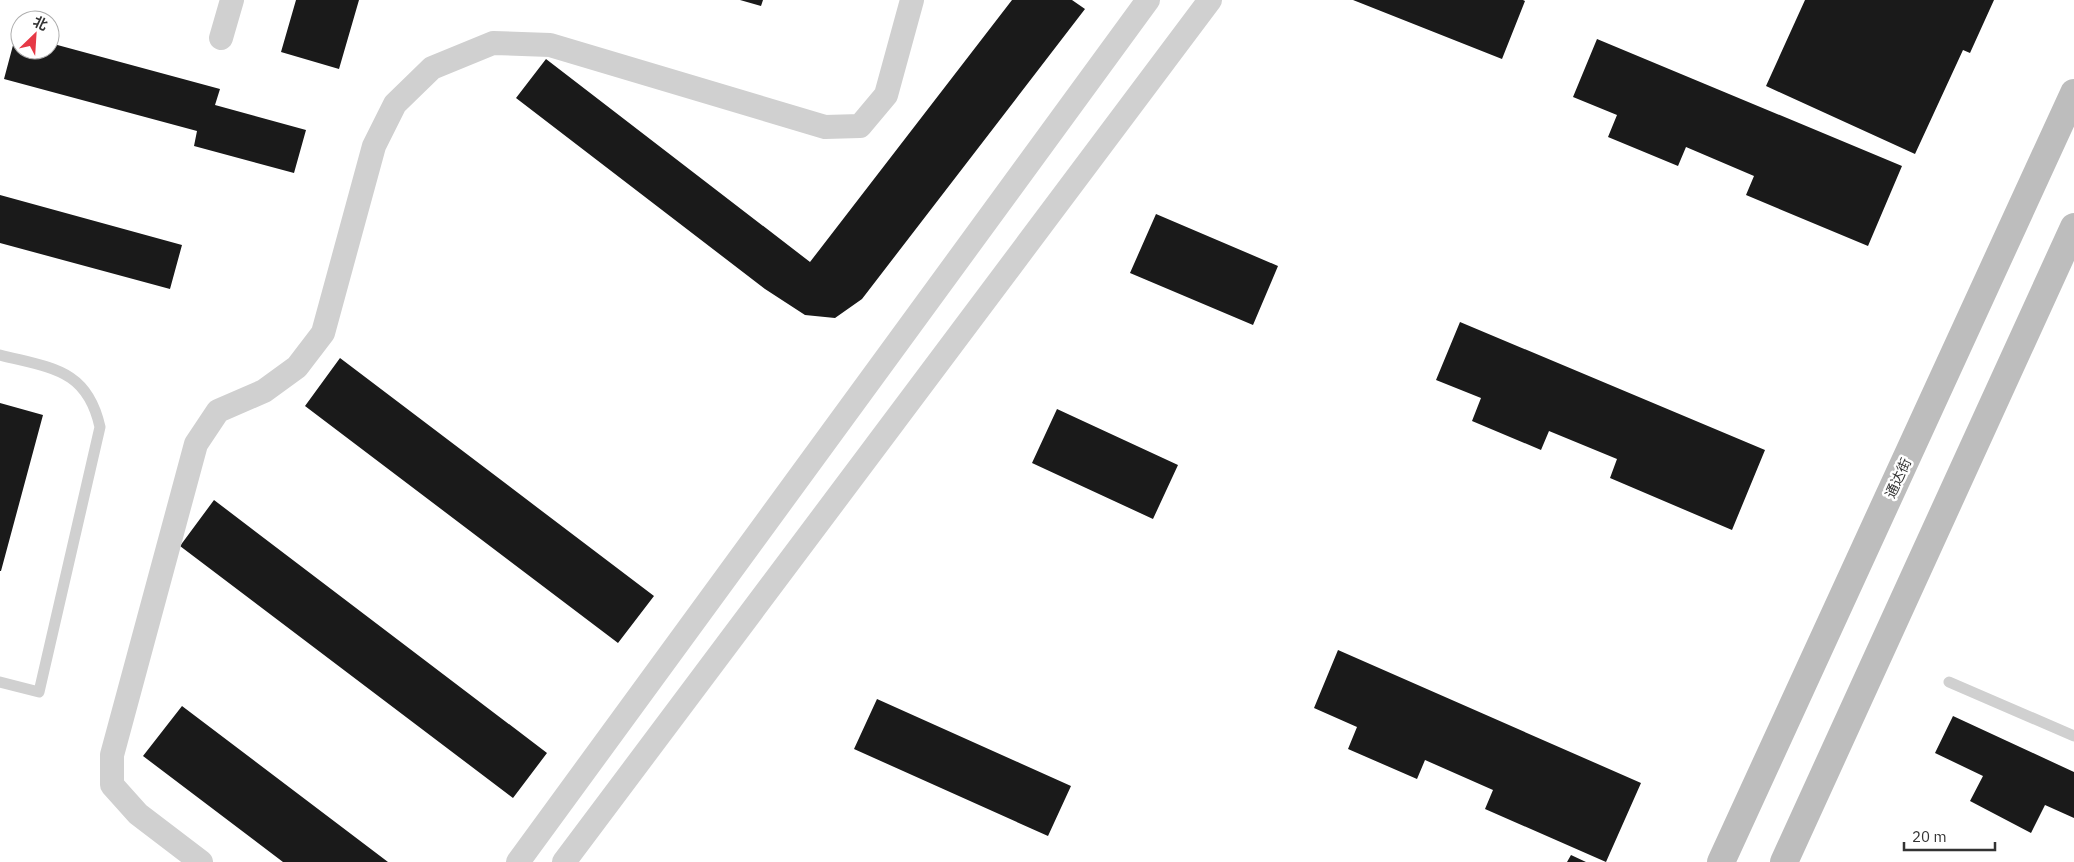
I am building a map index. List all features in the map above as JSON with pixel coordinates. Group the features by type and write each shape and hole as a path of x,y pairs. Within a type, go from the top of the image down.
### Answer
{"main road":[{"name":"通达街","path":"1721,862 2074,94"},
{"path":"1784,862 2074,227"}],"street":[{"path":"221,38 232,0"},
{"path":"201,862 138,814 112,785 112,756 196,444 218,411 264,391 297,367 323,333 374,146 396,104 432,68 493,43 550,45 825,127 860,126 886,95 912,0"},
{"path":"518,862 1148,0"},
{"path":"564,862 1210,0"}],"lane":[{"path":"0,355 63,372 74,379 91,400 97,413 100,427 38,692 0,682"},
{"path":"1949,682 2074,736"}],"building":[{"path":"296,0 359,0 339,69 281,52"},
{"path":"740,0 763,0 761,6"},
{"path":"1012,0 1072,0 1085,9 862,299 835,318 805,315 765,289 516,98 546,59 810,262"},
{"path":"1353,0 1523,0 1525,1 1502,59"},
{"path":"1805,0 1994,0 1970,53 1963,50 1915,154 1766,86"},
{"path":"1597,39 1902,166 1868,246 1746,195 1754,176 1686,147 1678,166 1608,137 1617,115 1573,97"},
{"path":"60,46 220,89 215,105 306,130 294,173 194,146 197,131 4,79 10,56 10,60 60,60"},
{"path":"0,195 182,245 170,289 0,243"},
{"path":"1156,214 1278,266 1253,325 1130,273"},
{"path":"1460,322 1765,450 1732,530 1610,478 1617,459 1549,431 1541,450 1472,421 1481,398 1436,380"},
{"path":"340,358 654,596 618,643 305,406"},
{"path":"0,403 43,415 1,571 0,571"},
{"path":"1057,409 1178,465 1153,519 1032,463"},
{"path":"214,500 547,753 513,798 180,546"},
{"path":"1338,650 1641,783 1606,862 1485,809 1493,790 1425,760 1417,779 1348,749 1357,727 1314,708"},
{"path":"877,699 1071,786 1048,836 854,749"},
{"path":"182,706 388,862 283,862 143,756"},
{"path":"1953,716 2074,772 2074,818 2045,805 2031,833 1970,801 1983,776 1935,753"},
{"path":"1571,855 1586,862 1567,862"}]}
